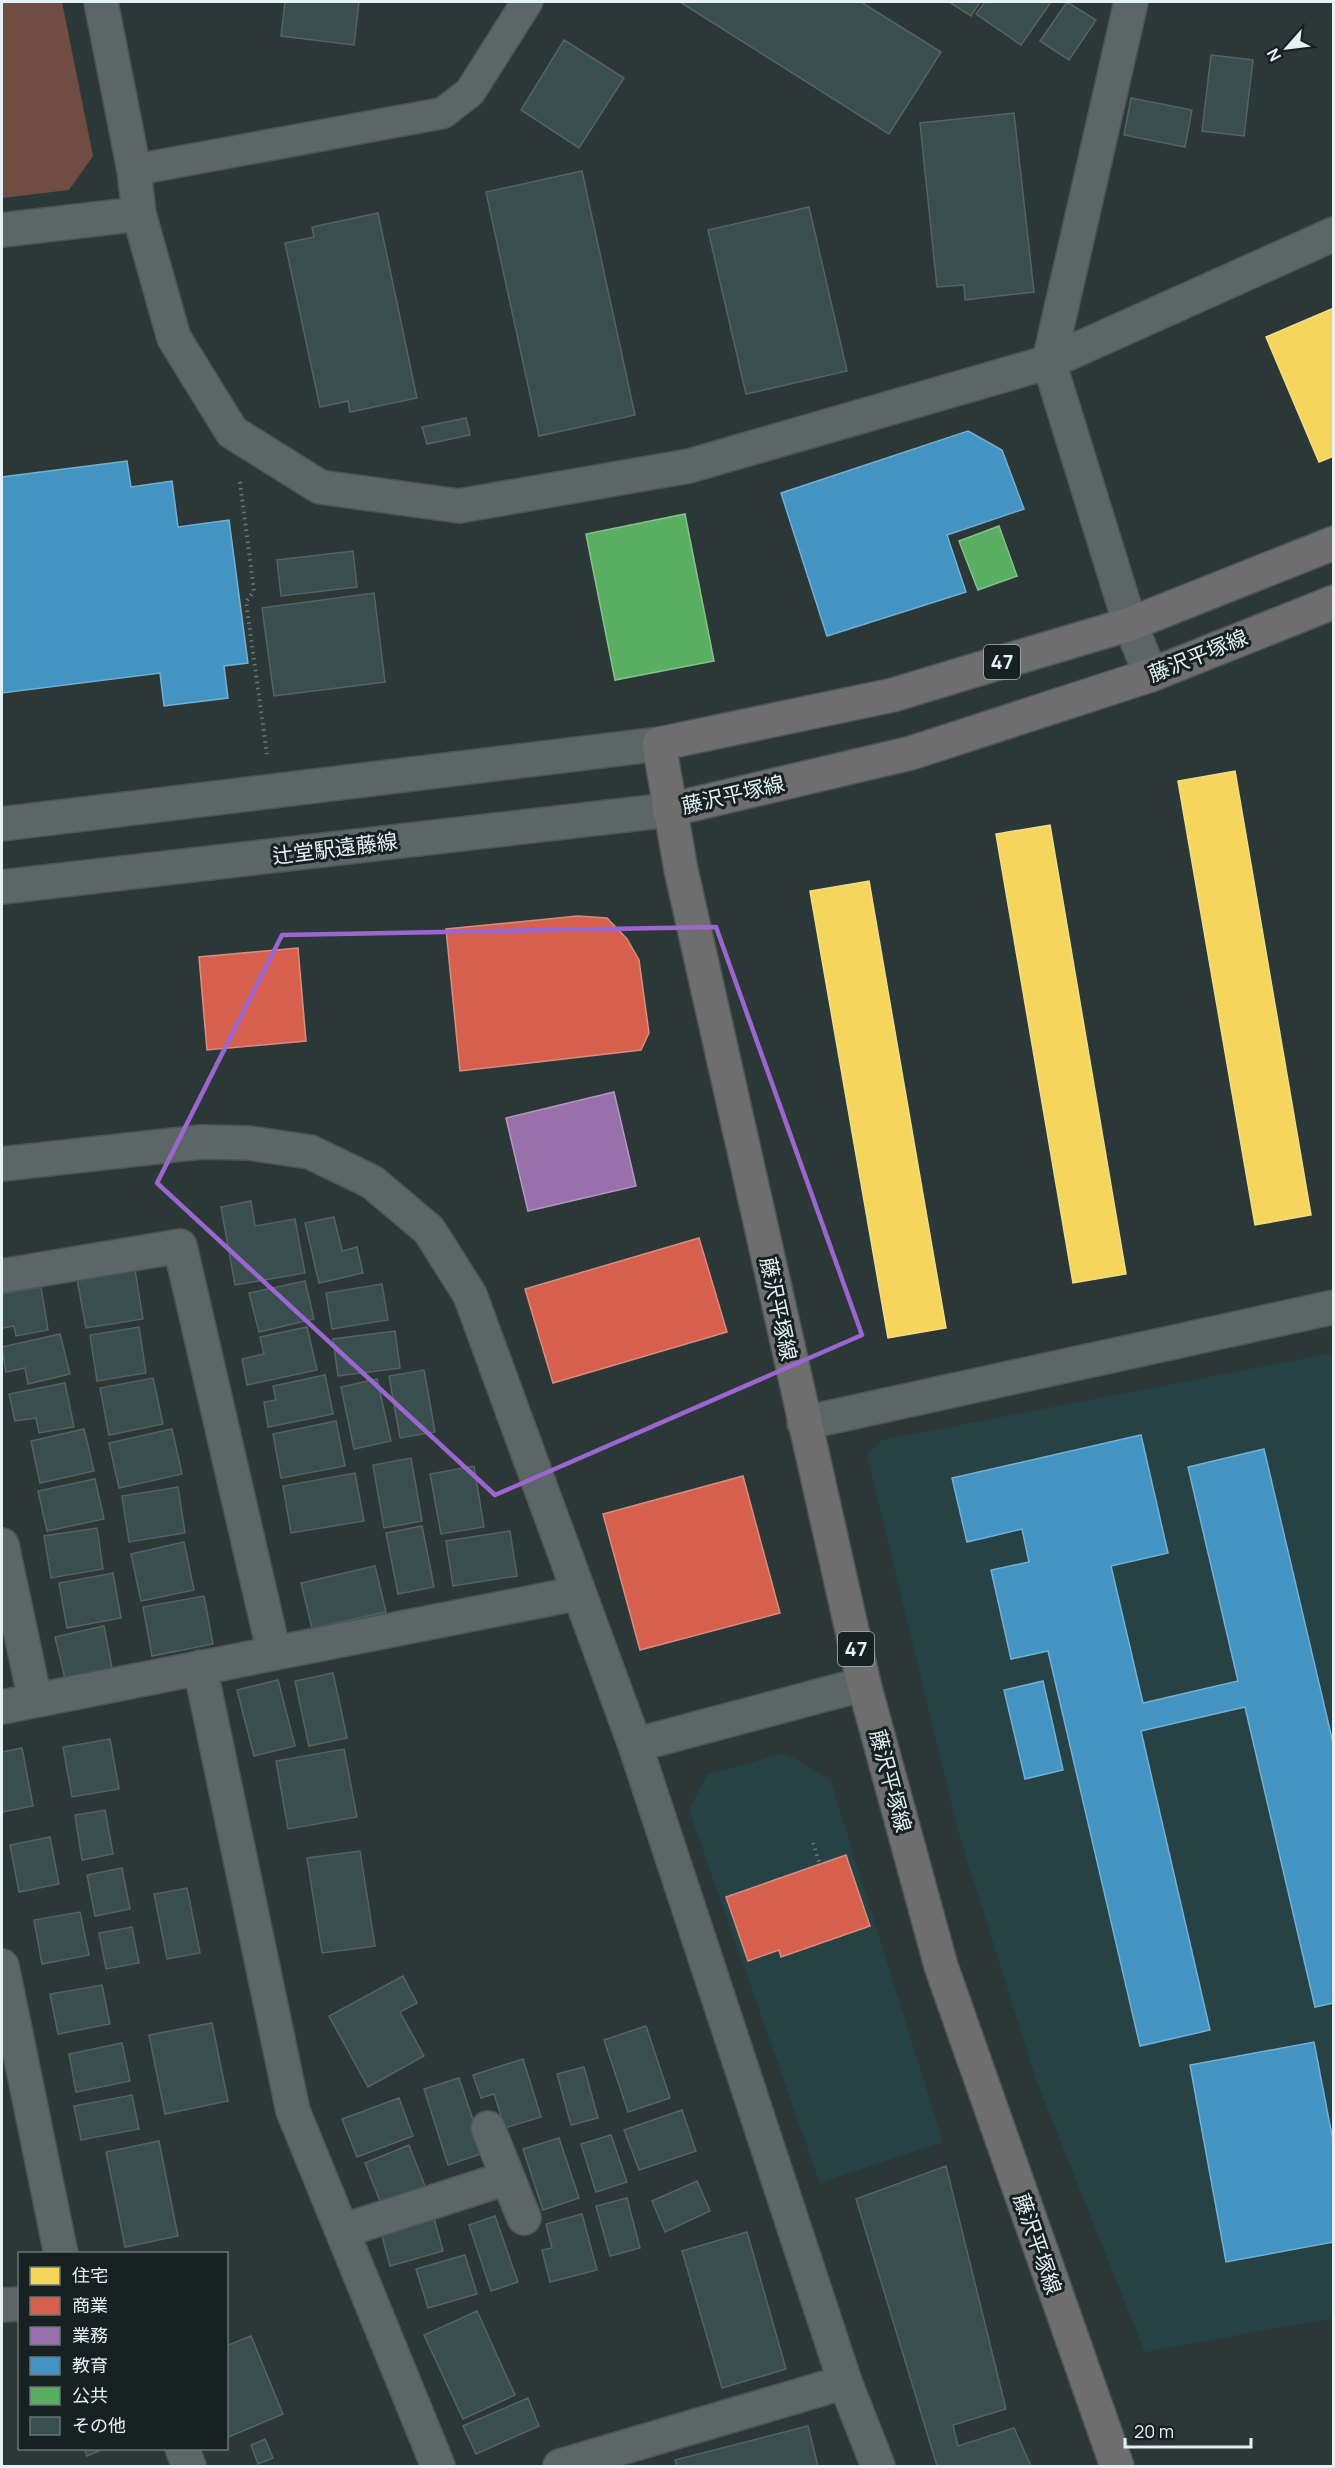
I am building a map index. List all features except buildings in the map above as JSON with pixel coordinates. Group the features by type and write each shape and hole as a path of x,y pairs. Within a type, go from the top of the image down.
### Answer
{"main road":[{"name":"47","path":"669,810 659,744 893,695 1130,624 1334,543"},
{"name":"藤沢平塚線","path":"1117,2466 941,1966 864,1684 669,810 911,753 1151,675 1334,602"}],"street":[{"path":"101,2 134,170 139,214 174,338 232,432 320,487 459,506 689,466 1049,362 1334,234"},
{"path":"134,170 443,113 470,92 527,2"},
{"path":"1131,2 1049,362 1130,624 1151,675"},
{"path":"2,230 139,214"},
{"path":"2,824 659,744"},
{"name":"辻堂駅遠藤線","path":"2,887 669,810"},
{"path":"2,1164 201,1142 249,1143 310,1152 372,1182 429,1230 470,1295 635,1745 844,2382 878,2466"},
{"path":"2,1276 180,1246 274,1653"},
{"path":"804,1423 1334,1307"},
{"path":"2,1545 35,1700"},
{"path":"2,1707 579,1593"},
{"path":"200,1667 293,2111 438,2466"},
{"path":"635,1745 864,1684"},
{"path":"2,1966 61,2252"},
{"path":"488,2128 524,2218"},
{"path":"342,2231 507,2178"},
{"path":"2,2305 18,2304"},
{"path":"560,2466 624,2457 844,2382"},
{"path":"183,2450 189,2466"}],"path":[{"path":"239,475 254,591 246,602 269,765"},
{"path":"813,1843 820,1864"}],"highlighted area":[{"path":"716,927 862,1335 495,1495 157,1183 282,935"}],"shaded area":[{"path":"2,2 62,2 93,156 69,190 2,198"},
{"path":"1333,1353 1333,2318 1145,2352 1037,2082 958,1831 867,1454 882,1440"},
{"path":"785,1753 830,1779 943,2142 820,2183 689,1810 707,1775"}]}
